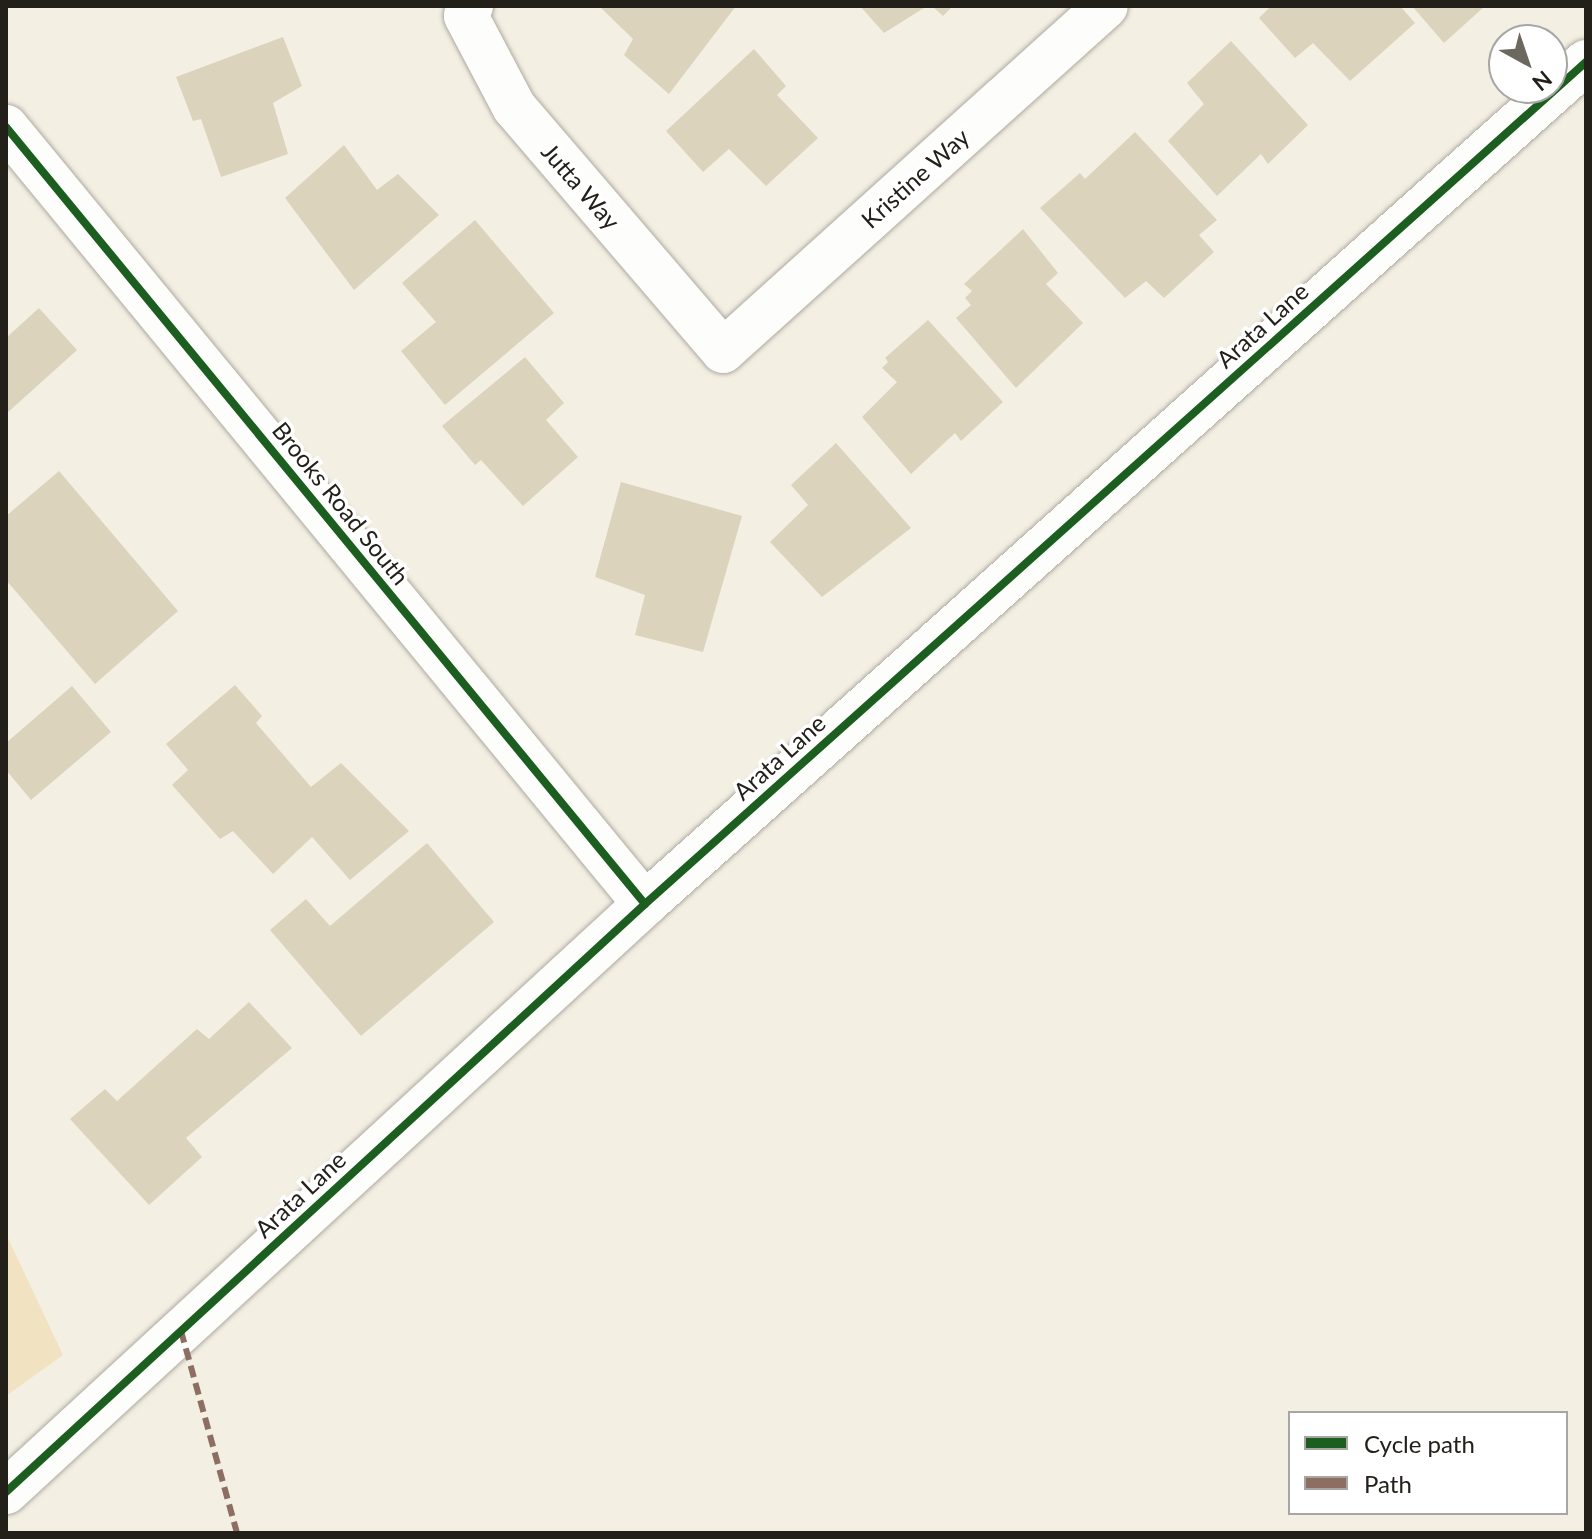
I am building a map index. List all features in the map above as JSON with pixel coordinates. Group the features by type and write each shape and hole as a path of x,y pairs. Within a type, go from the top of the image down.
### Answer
{"street":[{"name":"Jutta Way","path":"471,6 466,16 514,107 723,351"},
{"name":"Kristine Way","path":"723,351 1106,6"},
{"name":"Arata Lane","path":"6,1492 645,904 1586,62"},
{"name":"Brooks Road South","path":"6,127 645,904"}],"shaded area":[{"path":"6,1234 63,1355 6,1396"}],"building":[{"path":"599,6 736,6 669,94 624,55 633,39"},
{"path":"860,6 927,6 884,33"},
{"path":"932,6 953,6 943,16"},
{"path":"1271,6 1400,6 1415,23 1350,81 1313,43 1295,58 1259,18"},
{"path":"1412,6 1485,6 1444,43"},
{"path":"283,37 302,86 273,103 288,154 221,177 201,119 193,121 176,77"},
{"path":"1231,41 1308,125 1268,164 1261,154 1217,196 1168,141 1204,104 1187,83"},
{"path":"754,49 786,86 777,95 818,138 766,186 729,149 703,172 666,131"},
{"path":"1135,132 1217,220 1199,235 1214,252 1164,298 1146,281 1125,298 1040,208 1080,173 1085,179"},
{"path":"344,145 377,190 398,174 439,215 354,290 285,198"},
{"path":"475,220 554,313 445,405 401,351 436,322 402,283"},
{"path":"1023,229 1058,273 1046,284 1083,323 1016,388 956,318 971,305 965,298 972,291 964,284"},
{"path":"39,308 77,350 6,414 6,338"},
{"path":"928,320 1003,402 961,441 955,433 911,474 862,417 897,382 882,368 888,362 885,358"},
{"path":"525,357 564,403 546,420 578,457 523,506 481,460 475,465 442,426"},
{"path":"836,443 911,528 822,597 770,542 808,505 791,485"},
{"path":"59,471 178,611 95,684 6,580 6,516"},
{"path":"621,482 742,516 703,652 635,635 645,595 595,577"},
{"path":"235,685 262,716 256,723 311,787 341,763 409,831 350,880 312,837 273,874 233,831 220,839 172,785 188,770 166,744"},
{"path":"72,686 111,732 31,800 6,770 6,743"},
{"path":"427,843 494,922 361,1036 270,930 306,899 330,926"},
{"path":"249,1002 292,1048 186,1138 202,1157 149,1205 70,1119 105,1089 117,1101 197,1029 209,1039"}],"marked path":[{"path":"181,1331 237,1533"}],"cycle path":[{"path":"6,1492 645,904 1586,62"},
{"path":"6,127 645,904"}]}
